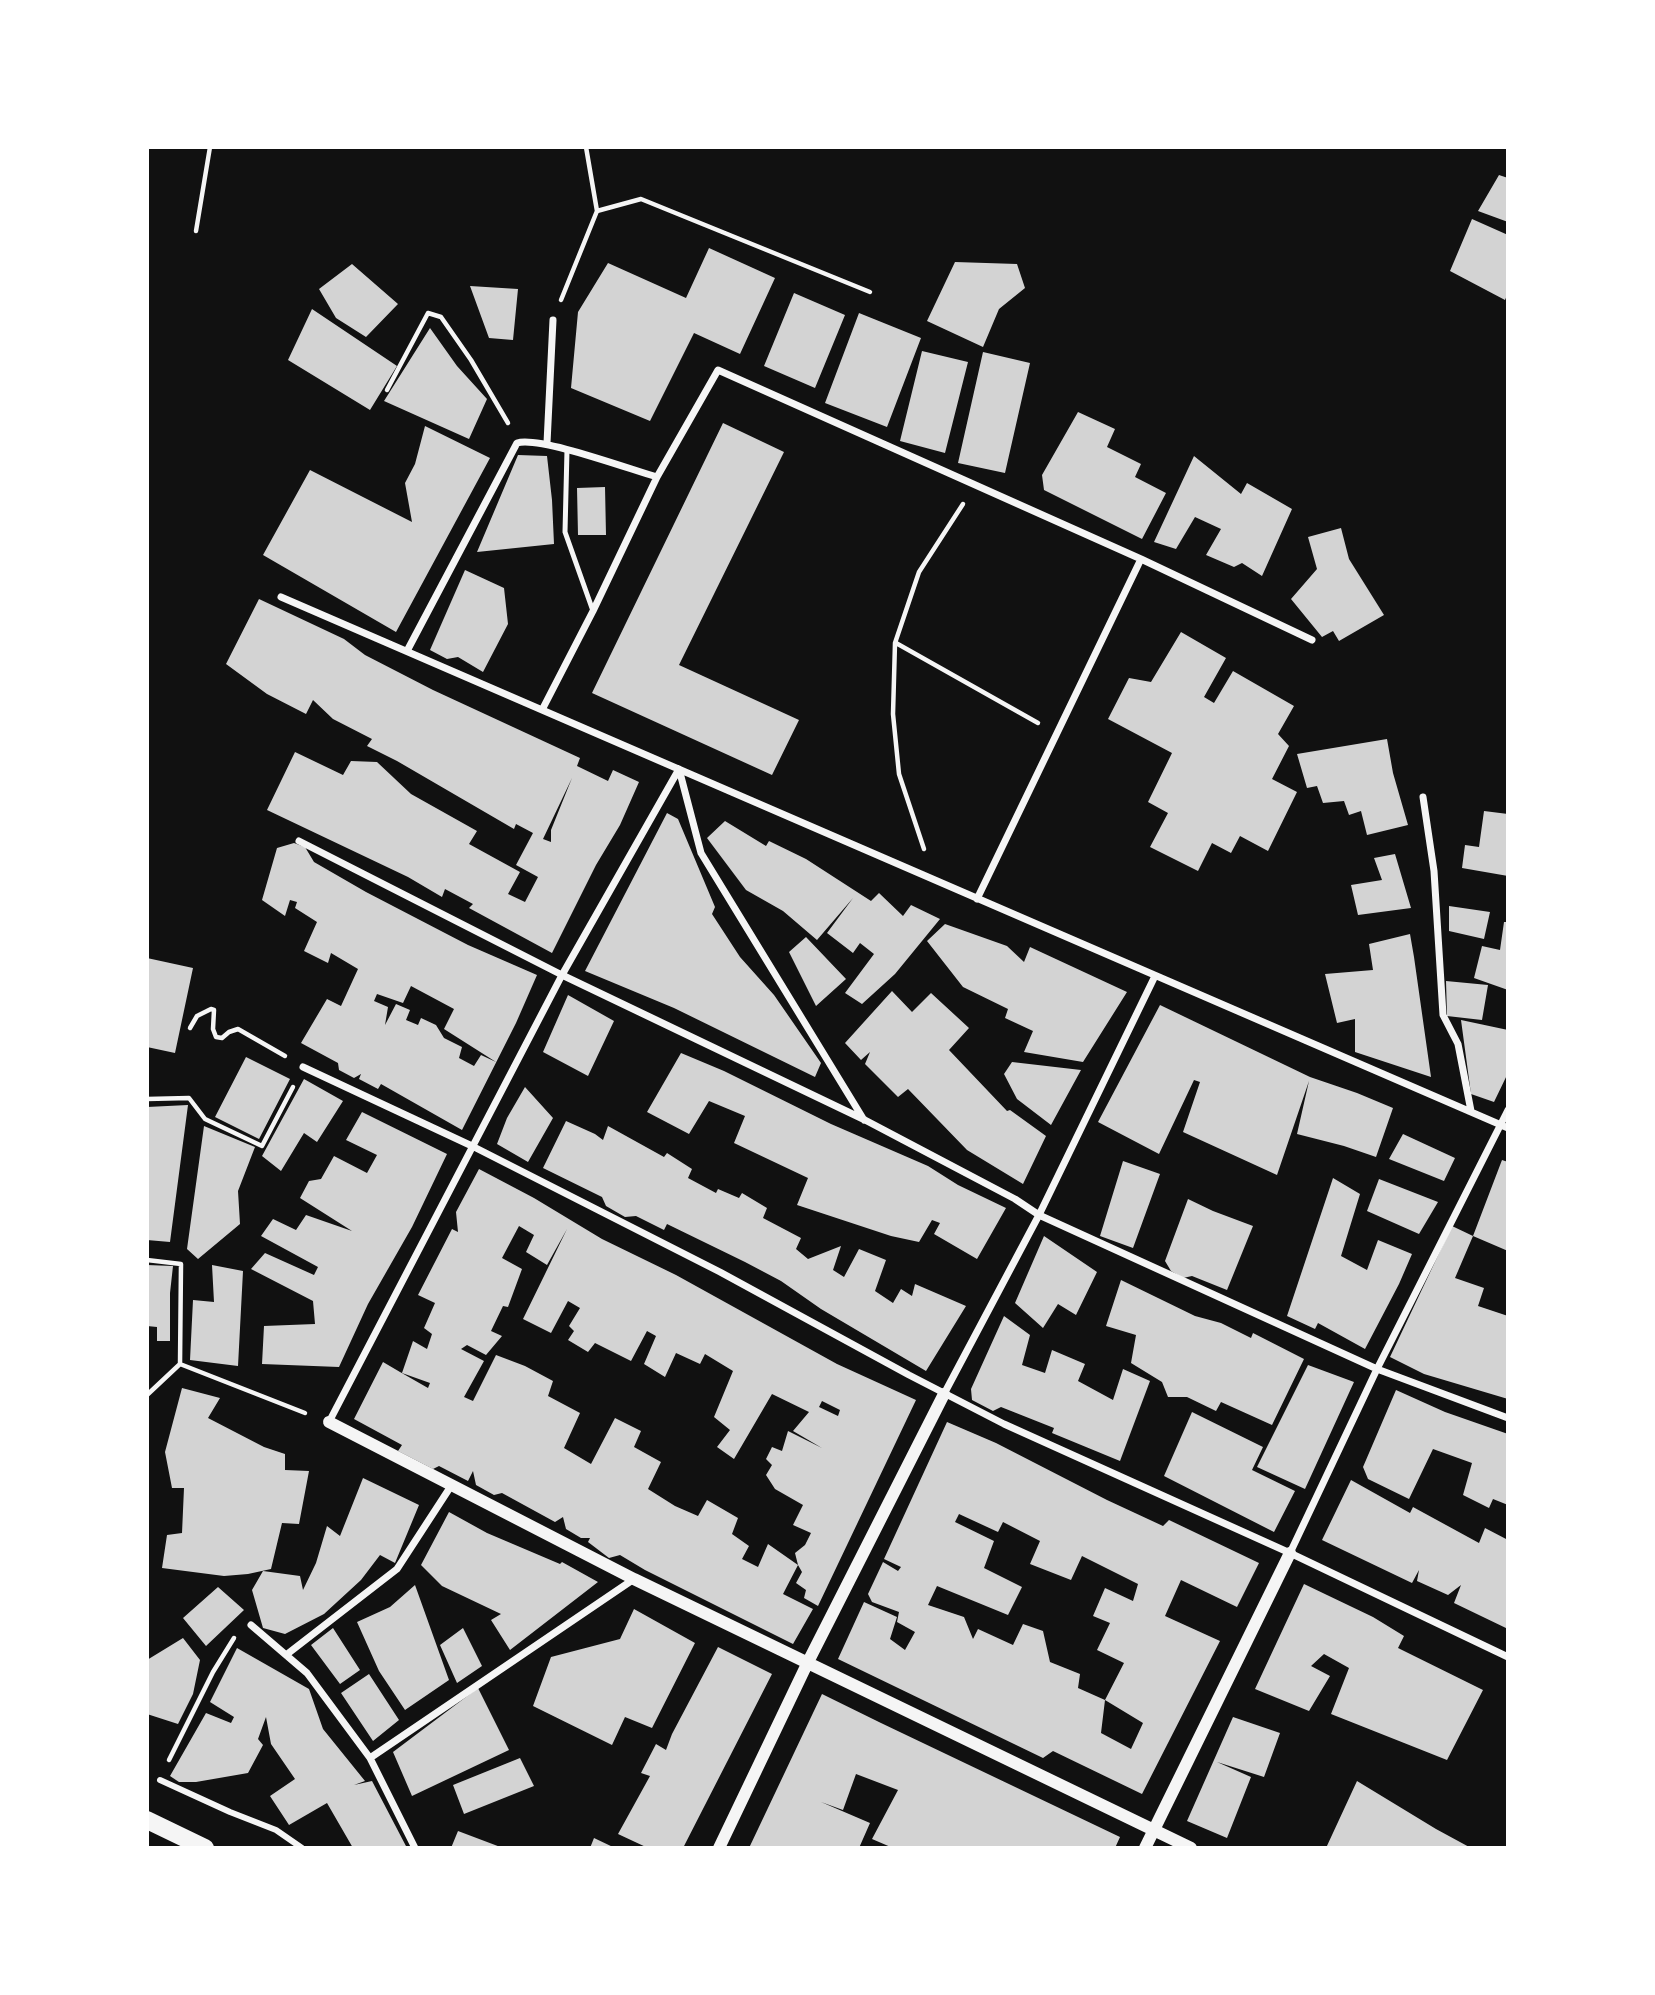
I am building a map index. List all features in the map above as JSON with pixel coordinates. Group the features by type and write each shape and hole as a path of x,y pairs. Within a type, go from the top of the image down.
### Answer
{"main road":[{"path":"147,1820 205,1848"}],"street":[{"path":"547,443 552,320"},
{"path":"542,710 657,477 718,370 1141,559 1312,640"},
{"path":"407,651 517,443 547,443 657,477"},
{"path":"978,899 1141,559"},
{"path":"281,597 1505,1127"},
{"path":"678,769 562,975 329,1422 634,1579 1191,1848"},
{"path":"678,769 701,853 865,1120"},
{"path":"1423,797 1434,871 1443,1015 1458,1044 1471,1111"},
{"path":"299,841 562,975 865,1120 1015,1199 1039,1215 1377,1369 1508,1418"},
{"path":"719,1848 808,1662 944,1394 1039,1215 1155,976"},
{"path":"303,1067 472,1146 741,1283 1003,1424 1290,1553 1508,1657"},
{"path":"1145,1848 1377,1369 1505,1127 1508,1110"},
{"path":"286,1655 397,1569 451,1486"},
{"path":"370,1758 634,1579"},
{"path":"250,1625 307,1673 370,1758 415,1848"},
{"path":"160,1780 276,1830 302,1848"}],"lane":[{"path":"567,450 565,532 593,611"}],"path":[{"path":"196,231 210,147"},
{"path":"552,320 597,211 586,147"},
{"path":"597,211 641,199 870,292"},
{"path":"387,390 428,313 441,317 503,412 517,443"},
{"path":"933,880 899,775 893,714 895,643 919,572 976,486"},
{"path":"895,643 1057,734"},
{"path":"147,1099 189,1098 205,1119 262,1146 303,1067 238,1029 222,1038 216,1037 213,1029 214,1010 197,1016 191,1028"},
{"path":"147,1260 181,1264 180,1364 147,1395"},
{"path":"180,1364 329,1422"},
{"path":"160,1780 213,1672 235,1637 250,1625"}],"building":[{"path":"1499,175 1508,178 1508,222 1478,211"},
{"path":"1472,219 1508,235 1508,293 1505,300 1450,271"},
{"path":"709,248 775,278 740,354 694,333 650,421 571,388 578,312 608,263 686,298"},
{"path":"955,262 1017,264 1025,288 999,309 983,347 927,321"},
{"path":"352,264 398,304 366,337 336,318 319,289"},
{"path":"470,286 518,289 513,340 489,338"},
{"path":"794,293 845,315 815,388 764,366"},
{"path":"312,309 397,366 370,410 288,360"},
{"path":"859,313 921,338 887,427 825,403"},
{"path":"430,328 457,366 487,399 469,439 384,401"},
{"path":"922,351 968,362 945,453 900,441"},
{"path":"983,352 1030,363 1005,473 958,463"},
{"path":"1078,412 1115,429 1107,447 1141,464 1135,477 1166,493 1142,539 1044,490 1042,475"},
{"path":"723,423 784,452 679,665 799,720 772,775 592,693"},
{"path":"425,426 490,458 396,632 263,555 310,470 412,522 405,483 415,464"},
{"path":"518,455 547,456 554,544 477,552"},
{"path":"1194,456 1241,494 1247,483 1292,509 1262,576 1242,563 1234,567 1206,555 1221,529 1195,517 1176,549 1154,542"},
{"path":"605,487 606,535 578,535 577,488"},
{"path":"1341,528 1349,559 1384,615 1339,641 1333,631 1322,637 1291,599 1317,569 1308,537"},
{"path":"465,570 504,588 508,624 483,672 458,657 447,659 430,650"},
{"path":"259,599 344,639 365,655 433,690 580,758 577,766 608,781 613,770 639,782 620,825 596,865 552,953 469,908 473,904 445,889 442,897 408,877 267,810 295,752 343,775 351,761 377,762 411,794 477,831 469,844 520,872 508,894 525,902 538,877 516,865 533,833 516,824 514,829 367,746 372,739 333,719 313,700 306,714 267,694 226,664","holes":["572,778 551,830 551,842 543,839"]},
{"path":"1181,632 1226,658 1204,697 1214,703 1233,671 1294,706 1278,734 1289,746 1272,779 1297,792 1268,851 1240,836 1231,853 1212,843 1198,871 1150,847 1168,813 1148,802 1172,753 1108,719 1129,678 1151,682"},
{"path":"1387,739 1393,773 1408,825 1367,835 1361,811 1349,815 1344,801 1323,803 1317,786 1307,788 1297,754"},
{"path":"1484,811 1508,814 1508,876 1462,868 1465,845 1479,847"},
{"path":"667,813 678,819 715,907 712,914 740,957 774,995 821,1063 815,1077 674,1008 585,971"},
{"path":"725,821 766,846 769,841 806,859 871,901 879,893 903,916 911,905 940,919 895,974 862,1004 845,993 874,954 860,943 853,953 827,933 853,898 817,940 783,911 746,890 707,838"},
{"path":"294,843 305,847 314,862 366,892 468,945 537,975 516,1023 462,1130 381,1084 378,1089 359,1079 361,1074 354,1078 339,1070 338,1063 301,1043 327,999 341,1006 358,969 331,953 328,963 304,951 317,922 295,908 297,902 290,900 285,916 262,900 277,848","holes":["411,986 454,1009 444,1029 496,1062 481,1055 474,1066 459,1058 462,1047 444,1038 436,1025 421,1018 418,1025 406,1020 410,1010 396,1004 385,1025 388,1007 374,1001 377,994 403,1003"]},
{"path":"1395,854 1411,908 1358,915 1351,885 1382,880 1374,858"},
{"path":"1449,906 1490,912 1484,939 1449,931"},
{"path":"1504,922 1508,922 1508,990 1474,978 1482,946 1500,950"},
{"path":"945,924 1007,946 1024,962 1030,947 1127,992 1083,1062 1024,1052 1033,1031 1005,1018 1008,1009 963,987 927,941"},
{"path":"1410,934 1431,1077 1355,1052 1355,1019 1337,1023 1325,974 1373,970 1369,944"},
{"path":"806,937 846,979 816,1006 789,952"},
{"path":"147,958 193,968 175,1053 147,1047"},
{"path":"1446,981 1488,985 1482,1020 1447,1016"},
{"path":"892,991 912,1012 931,993 969,1028 949,1050 1007,1111 1010,1110 1046,1136 1023,1184 967,1150 908,1089 898,1097 865,1064 870,1052 861,1060 845,1043"},
{"path":"568,995 614,1021 588,1076 543,1052"},
{"path":"1160,1005 1310,1077 1393,1108 1376,1157 1297,1134 1309,1081 1277,1175 1183,1132 1200,1082 1194,1080 1159,1154 1098,1122"},
{"path":"1461,1020 1508,1030 1508,1073 1494,1102 1471,1094"},
{"path":"681,1053 724,1071 831,1124 928,1166 958,1185 1006,1208 977,1259 934,1234 940,1223 932,1220 919,1242 891,1236 797,1205 808,1178 734,1143 745,1116 709,1101 689,1134 647,1112"},
{"path":"246,1057 290,1079 259,1139 215,1117"},
{"path":"1012,1062 1081,1070 1051,1125 1017,1099 1004,1074"},
{"path":"304,1079 343,1101 317,1142 304,1133 281,1171 262,1156"},
{"path":"525,1087 553,1118 528,1162 497,1144 507,1118"},
{"path":"188,1105 170,1242 147,1240 147,1107"},
{"path":"362,1112 447,1154 412,1227 368,1304 339,1367 262,1364 264,1326 315,1324 313,1301 251,1269 265,1253 314,1275 318,1267 261,1236 273,1219 296,1230 306,1215 352,1231 300,1198 309,1181 321,1179 334,1156 367,1173 377,1155 346,1140"},
{"path":"566,1121 603,1140 608,1126 664,1157 667,1153 692,1169 688,1178 716,1193 718,1189 739,1198 742,1193 767,1208 763,1218 801,1238 796,1249 808,1259 841,1246 833,1270 844,1277 859,1249 886,1260 875,1291 893,1303 901,1289 912,1296 915,1284 966,1306 926,1371 821,1309 781,1281 667,1224 664,1230 636,1216 625,1217 606,1206 602,1197 543,1168"},
{"path":"204,1126 255,1147 238,1191 240,1224 198,1259 187,1249"},
{"path":"1403,1134 1455,1158 1444,1181 1389,1159"},
{"path":"1502,1160 1508,1162 1508,1251 1473,1236"},
{"path":"1123,1161 1160,1174 1133,1248 1100,1236"},
{"path":"479,1169 602,1239 676,1275 837,1364 916,1400 818,1606 804,1598 806,1590 796,1583 802,1572 798,1565 783,1594 813,1609 793,1644 620,1555 609,1558 588,1542 590,1538 581,1538 566,1529 563,1517 555,1522 502,1493 494,1495 476,1485 473,1471 468,1481 439,1466 433,1469 398,1451 402,1445 354,1419 383,1362 400,1372 428,1388 430,1383 402,1373 413,1341 427,1349 432,1334 424,1328 435,1303 418,1295 452,1229 458,1232 456,1212","holes":["519,1226 534,1235 526,1252 547,1265 567,1229 523,1319 551,1333 568,1301 580,1308 569,1326 574,1331 568,1340 588,1352 595,1343 631,1361 647,1331 656,1336 644,1364 665,1377 676,1353 700,1364 705,1354 733,1371 714,1417 730,1430 717,1447 734,1459 772,1394 809,1412 793,1431 822,1448 788,1431 782,1451 772,1447 766,1459 772,1465 766,1475 775,1489 803,1505 793,1525 811,1533 805,1545 795,1553 798,1565 768,1544 758,1567 742,1559 749,1546 732,1534 738,1518 707,1500 698,1516 675,1506 648,1489 661,1462 634,1447 641,1431 615,1418 591,1464 564,1448 580,1413 548,1396 553,1381 525,1366 496,1355 473,1401 464,1397 484,1361 461,1349 467,1345 486,1355 502,1336 491,1331 503,1306 508,1307 522,1269 502,1258","822,1401 840,1410 838,1416 819,1407"]},
{"path":"1333,1178 1360,1194 1341,1256 1367,1270 1378,1240 1412,1254 1365,1349 1318,1323 1315,1329 1287,1316"},
{"path":"1379,1179 1438,1202 1419,1234 1367,1211"},
{"path":"1188,1199 1253,1226 1227,1290 1192,1276 1183,1278 1171,1271 1165,1261"},
{"path":"1452,1226 1473,1236 1455,1278 1484,1288 1478,1306 1508,1316 1508,1399 1424,1374 1390,1357"},
{"path":"1044,1236 1097,1272 1076,1315 1058,1304 1043,1328 1015,1303"},
{"path":"147,1265 173,1266 170,1341 157,1341 157,1327 147,1326"},
{"path":"212,1265 243,1271 238,1366 190,1360 193,1300 214,1302"},
{"path":"1121,1280 1195,1316 1221,1323 1251,1338 1253,1333 1304,1359 1272,1425 1221,1402 1216,1411 1187,1397 1168,1397 1162,1382 1131,1363 1136,1335 1106,1326"},
{"path":"1004,1316 1030,1335 1022,1365 1045,1373 1052,1350 1085,1364 1078,1381 1113,1400 1123,1369 1150,1381 1120,1461 1052,1433 1054,1428 1001,1407 993,1411 972,1400 971,1389"},
{"path":"1308,1365 1354,1382 1305,1489 1257,1467"},
{"path":"182,1388 220,1398 208,1418 264,1447 285,1454 285,1470 309,1471 299,1524 282,1523 271,1569 224,1576 162,1568 167,1535 182,1533 184,1488 172,1488 165,1452"},
{"path":"1396,1390 1445,1412 1508,1434 1508,1505 1493,1499 1489,1508 1463,1495 1472,1463 1433,1449 1409,1499 1368,1479 1363,1467"},
{"path":"1192,1412 1263,1447 1252,1470 1295,1491 1274,1532 1164,1476"},
{"path":"947,1422 996,1443 1163,1526 1169,1520 1259,1563 1237,1607 1181,1580 1165,1616 1220,1641 1142,1794 1053,1751 1043,1758 838,1659 864,1602 897,1617 890,1639 905,1650 915,1632 897,1622 899,1612 872,1602 868,1594 883,1562 898,1571 901,1567 884,1559","holes":["959,1514 998,1532 1003,1522 1040,1541 1030,1564 1071,1580 1082,1556 1138,1584 1133,1601 1105,1588 1093,1616 1110,1623 1097,1650 1124,1663 1105,1700 1078,1688 1080,1674 1050,1662 1043,1631 1023,1624 1013,1645 978,1629 973,1639 964,1617 928,1605 937,1586 1008,1615 1022,1587 984,1568 994,1541 955,1522","1105,1700 1143,1723 1131,1749 1101,1733"]},
{"path":"363,1478 419,1505 395,1563 380,1555 361,1580 324,1614 285,1634 263,1628 252,1590 263,1571 300,1576 303,1590 316,1563 327,1526 340,1536"},
{"path":"1351,1480 1410,1513 1413,1507 1479,1543 1485,1528 1508,1540 1508,1629 1454,1603 1461,1585 1448,1595 1417,1581 1419,1570 1412,1583 1322,1540"},
{"path":"449,1512 487,1533 560,1564 562,1562 598,1582 510,1650 491,1620 501,1614 442,1586 421,1565"},
{"path":"1304,1584 1373,1617 1404,1636 1398,1648 1483,1690 1447,1760 1331,1714 1349,1668 1324,1654 1311,1666 1330,1676 1309,1711 1255,1689"},
{"path":"415,1585 449,1680 405,1710 379,1671 357,1622 390,1607"},
{"path":"218,1587 244,1610 206,1646 183,1618"},
{"path":"634,1609 695,1643 652,1728 625,1717 612,1745 533,1706 551,1657 620,1639"},
{"path":"333,1628 360,1670 340,1684 311,1645"},
{"path":"463,1628 482,1666 457,1683 440,1645"},
{"path":"183,1638 200,1660 193,1694 178,1724 147,1714 147,1660"},
{"path":"718,1647 772,1674 683,1848 648,1848 618,1834 650,1776 641,1773 656,1744 666,1750"},
{"path":"237,1648 309,1689 323,1729 365,1781 354,1785 372,1781 407,1848 353,1848 327,1803 289,1825 270,1796 295,1779 271,1744 266,1717 258,1739 263,1745 248,1773 196,1782 179,1782 170,1776 206,1713 231,1723 234,1717 210,1702"},
{"path":"369,1674 399,1720 373,1741 341,1693"},
{"path":"478,1688 509,1750 412,1796 393,1752"},
{"path":"822,1694 1120,1837 1115,1848 893,1848 872,1839 898,1790 856,1774 843,1810 821,1802 870,1823 859,1848 749,1848"},
{"path":"1233,1717 1280,1733 1264,1777 1217,1762 1251,1777 1227,1838 1187,1821"},
{"path":"520,1758 534,1786 464,1814 453,1785"},
{"path":"1357,1781 1436,1829 1471,1848 1326,1848"},
{"path":"458,1831 503,1848 451,1848"},
{"path":"594,1838 615,1848 590,1848"}]}
